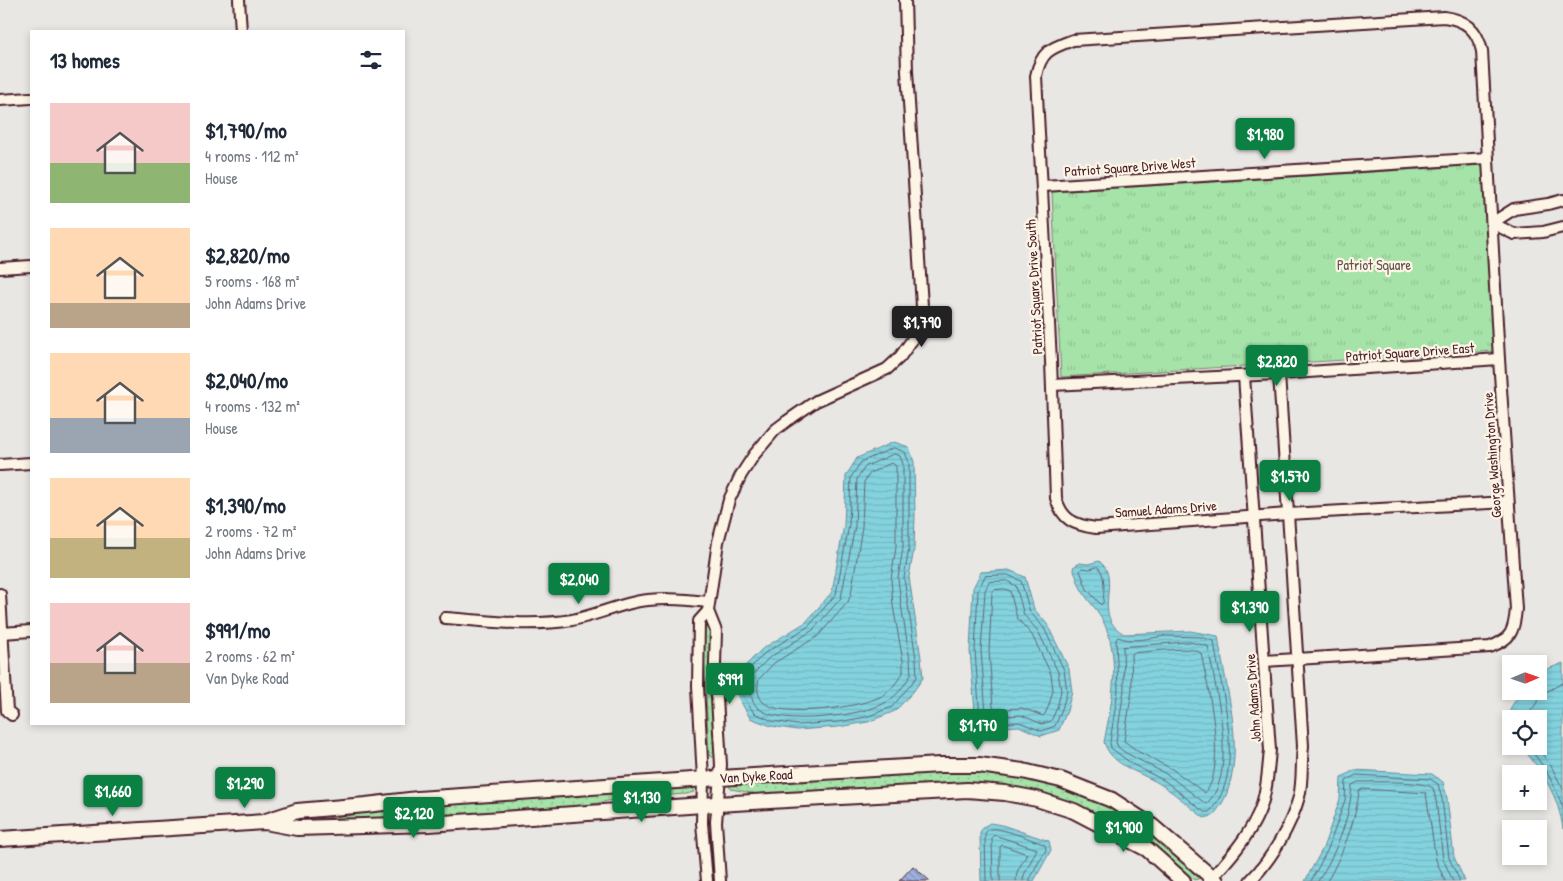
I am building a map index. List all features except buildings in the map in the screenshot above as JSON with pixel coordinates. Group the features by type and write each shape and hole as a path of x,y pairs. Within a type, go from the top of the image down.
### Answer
{"street":[{"path":"239,0 241,30"},
{"path":"708,881 702,824 703,779 698,686 699,621 708,607 718,542 729,500 741,475 754,455 775,430 808,407 887,369 900,357 912,340 918,325 922,306 907,71 905,0"},
{"name":"Patriot Square Drive South","path":"1068,519 1059,510 1056,498 1043,186 1036,76 1038,64 1045,53 1056,46 1073,40 1444,17 1457,19 1469,26"},
{"name":"George Washington Drive","path":"1264,661 1490,647 1504,642 1512,633 1516,610 1499,359 1482,51 1479,38 1469,26"},
{"path":"0,100 30,98"},
{"name":"Patriot Square Drive West","path":"1043,186 1488,158"},
{"path":"1563,200 1548,204 1514,208 1492,223 1514,234 1543,232 1563,226"},
{"path":"0,268 30,266"},
{"name":"Patriot Square Drive East","path":"1052,385 1279,374 1499,359"},
{"path":"1250,881 1283,835 1299,796 1303,746 1279,374"},
{"name":"John Adams Drive","path":"1213,880 1246,835 1260,811 1266,784 1270,750 1244,376"},
{"path":"0,465 30,463"},
{"name":"Samuel Adams Drive","path":"1068,519 1080,526 1096,528 1288,514 1508,502"},
{"path":"0,594 8,712 12,716"},
{"path":"445,618 492,623 532,624 573,620 644,601 678,599 708,607"},
{"path":"708,607 716,631 721,765 716,822 720,881"},
{"path":"2,633 30,631"},
{"name":"Van Dyke Road","path":"265,822 297,811 418,799 703,779 940,765 979,765 1023,771 1061,780 1112,800 1152,826 1213,880"},
{"name":"Van Dyke Road","path":"0,839 265,822 297,828 429,824 703,804 967,790 1005,793 1046,802 1074,811 1147,849 1183,881"}],"green space":[{"name":"Patriot Square","path":"1484,165 1495,351 1061,377 1052,192"},
{"path":"707,619 710,628 715,756 713,757 709,755 703,635"},
{"path":"953,769 1017,774 1079,792 1119,811 1137,822 1200,875 1200,878 1195,880 1148,840 1122,825 1094,813 1036,794 767,796 731,789 728,784"},
{"path":"677,786 691,787 694,792 617,799 568,809 424,818 290,822 352,815 418,803"},
{"path":"708,823 712,823 715,878 713,880"}],"water":[{"path":"894,442 909,447 914,462 914,549 909,577 923,678 895,711 868,722 838,727 797,730 771,726 750,718 738,697 740,671 762,649 806,622 832,592 844,525 846,476 857,458"},
{"path":"1099,561 1106,569 1108,577 1107,607 1109,617 1114,626 1124,634 1190,631 1218,636 1232,715 1234,755 1227,793 1213,816 1204,818 1163,786 1129,769 1108,751 1104,742 1112,695 1113,663 1111,647 1101,617 1081,589 1073,567 1080,563 1088,564"},
{"path":"1009,570 1025,577 1034,609 1047,624 1069,669 1072,691 1067,711 1059,730 1041,736 1019,726 990,728 976,725 970,651 973,588 981,572"},
{"path":"1563,663 1563,829 1558,806 1547,782 1547,765 1536,765 1528,755 1547,755 1547,710 1510,710 1516,700 1548,700 1548,669"},
{"path":"1354,770 1432,774 1443,782 1447,798 1454,857 1465,881 1305,881 1323,848 1340,799 1341,778"},
{"path":"990,823 1002,825 1049,841 1051,850 1034,881 981,881 980,833 983,827"}]}
